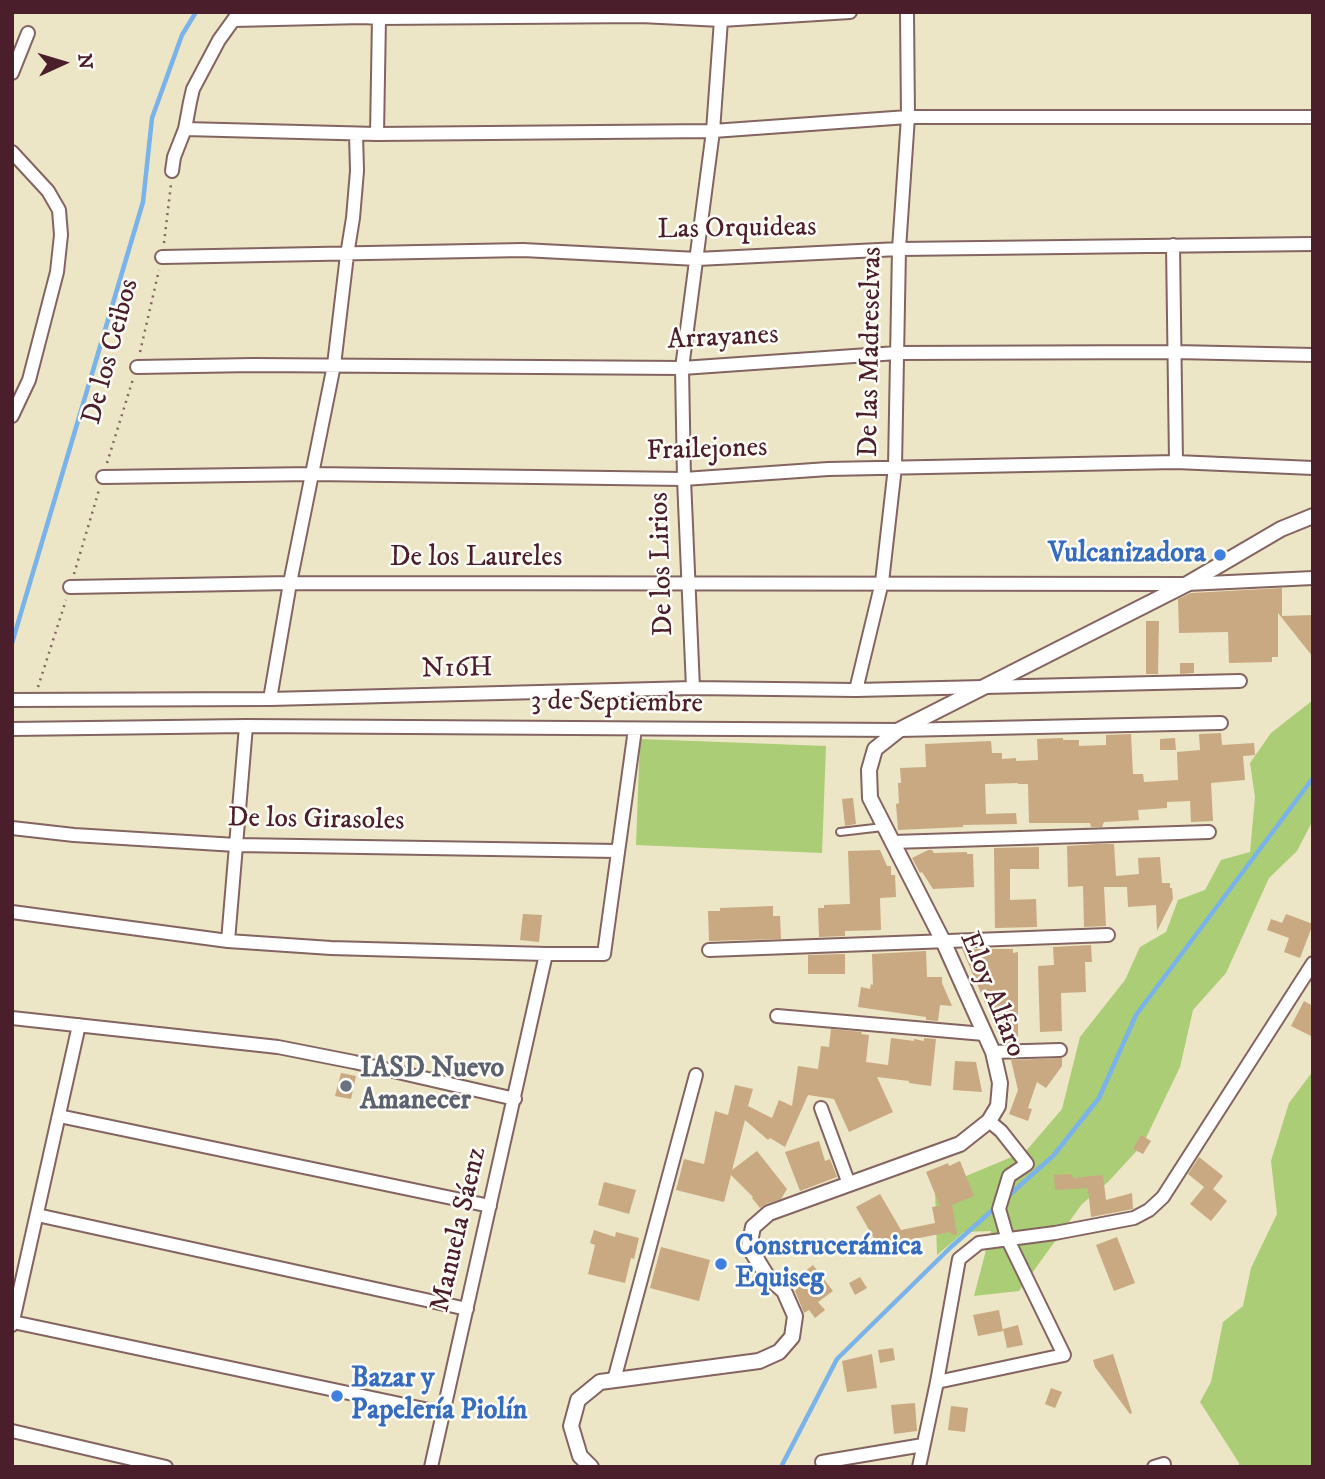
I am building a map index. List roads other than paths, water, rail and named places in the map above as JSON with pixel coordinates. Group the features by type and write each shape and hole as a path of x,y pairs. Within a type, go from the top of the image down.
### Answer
{"street":[{"path":"173,171 174,157 186,129 193,89 225,29 236,16 722,16 850,12"},
{"name":"De las Madreselvas","path":"856,690 882,582 895,467 899,249 908,117 907,12"},
{"name":"De los Lirios","path":"692,688 682,368 713,131 722,16"},
{"path":"377,134 379,18"},
{"path":"12,73 28,33"},
{"path":"186,129 356,134 713,131 908,117 1313,117"},
{"path":"270,699 290,583 334,365 353,218 357,171 356,134"},
{"path":"12,152 48,191 59,210 61,235 57,272 29,380 12,416"},
{"name":"Las Orquideas","path":"162,257 523,250 697,259 899,249 1313,244"},
{"path":"1173,245 1176,462"},
{"name":"Arrayanes","path":"136,367 334,365 682,368 897,353 1176,352 1313,355"},
{"name":"Frailejones","path":"103,477 313,474 684,479 828,469 1176,462 1313,468"},
{"name":"Eloy Alfaro","path":"989,1121 998,1106 1000,1083 993,1052 943,941 870,798 869,770 875,749 899,730 1187,584 1281,529 1313,516"},
{"name":"De los Laureles","path":"70,587 290,583 1187,584 1313,578"},
{"name":"N16H","path":"12,700 270,699 692,688 856,690 1240,681"},
{"name":"3 de Septiembre","path":"13,733 246,726 899,730 1221,723"},
{"path":"228,941 246,726"},
{"path":"12,912 228,941 331,948 604,954 635,729"},
{"name":"De los Girasoles","path":"12,828 74,835 236,845 618,851"},
{"path":"893,842 1209,832"},
{"path":"709,950 1108,935"},
{"name":"Manuela Sáenz","path":"431,1467 546,954"},
{"path":"919,1467 959,1259 979,1243 1134,1218 1149,1210 1163,1197 1313,963"},
{"path":"777,1016 984,1034"},
{"path":"12,1018 278,1046 514,1099"},
{"path":"79,1025 13,1324 443,1413"},
{"path":"993,1052 1060,1050"},
{"path":"614,1380 696,1074"},
{"path":"821,1108 849,1184"},
{"path":"59,1116 490,1206"},
{"path":"591,1467 580,1456 571,1426 578,1400 600,1382 759,1361 779,1352 792,1337 795,1316 784,1291 767,1276 749,1247 753,1227 769,1213 960,1144 989,1121 1002,1130 1027,1164 1009,1176 999,1209 1008,1240 1064,1355 937,1382"},
{"path":"37,1215 467,1309"},
{"path":"12,1431 166,1467"},
{"path":"822,1462 923,1445"}],"lane":[{"path":"840,832 885,827"}],"waterway":[{"path":"12,643 143,202 152,118 182,35 196,12"},
{"path":"1006,1198 1053,1156 1099,1098 1136,1015 1313,778"},
{"path":"781,1467 837,1359 951,1247 997,1206"}],"place":[{"name":"Vulcanizadora","path":"1220,555"},
{"name":"IASD Nuevo Amanecer","path":"346,1086"},
{"name":"Construcerámica Equiseg","path":"721,1264"},
{"name":"Bazar y Papelería Piolín","path":"337,1396"}]}
